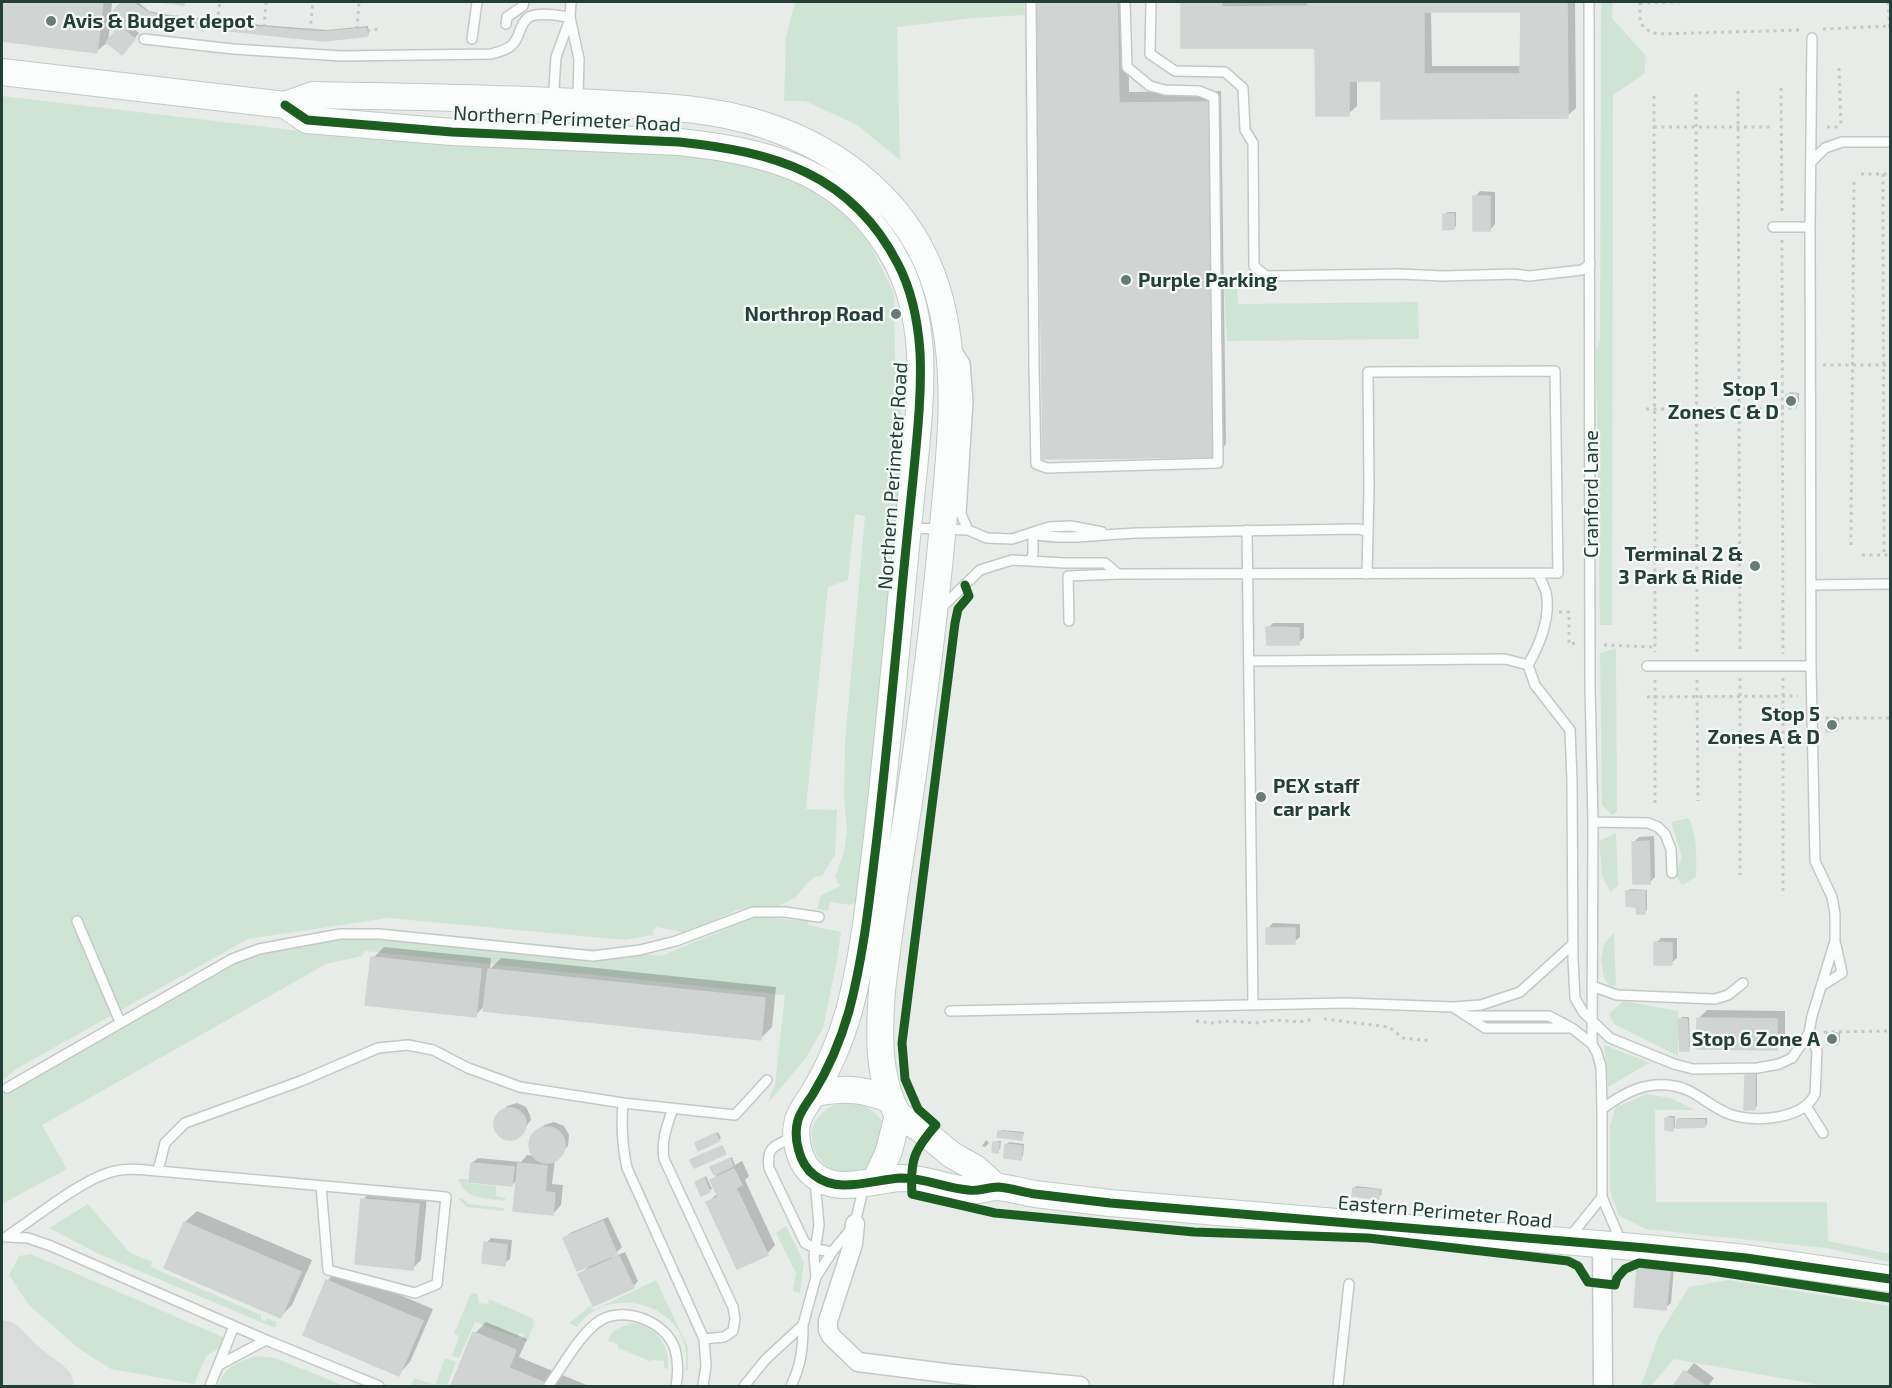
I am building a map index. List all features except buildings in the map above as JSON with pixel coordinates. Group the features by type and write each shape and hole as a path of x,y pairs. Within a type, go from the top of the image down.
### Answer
{"street":[{"name":"Northern Perimeter Road","path":"2,72 285,105 313,95 552,101 685,109 764,124 812,143 837,158 880,194 914,237 937,289 947,337 952,419 949,471 955,530 934,617 882,991 881,1042 884,1076 893,1107"},
{"name":"Northern Perimeter Road","path":"285,105 307,120 452,132 577,136 717,146 779,159 809,173 842,194 876,228 899,266 914,309 918,330 920,354 918,417 880,815 868,915 848,1014 838,1044 814,1094"},
{"path":"893,1107 889,1151 870,1181 850,1185 836,1184 814,1176 806,1166 796,1136 799,1117 814,1094 849,1088 868,1091 893,1107 952,1155 975,1168 996,1187"},
{"name":"Eastern Perimeter Road","path":"870,1181 924,1179 971,1191 996,1187 1110,1203 1566,1240 1746,1258 1890,1279"},
{"path":"855,1224 853,1244 828,1321 831,1336 850,1357 858,1362 872,1365 1080,1386"},
{"path":"1603,1386 1612,1245"}],"lane":[{"path":"472,39 477,2"},
{"path":"506,24 507,17 523,6 524,2"},
{"path":"551,135 556,57 570,17 571,2"},
{"path":"1031,2 1036,464 1047,468 1218,463 1214,97 1199,91 1165,90 1150,86 1127,67 1125,2"},
{"path":"1151,2 1150,54 1174,70 1225,72 1243,88 1245,130 1253,143 1254,266 1266,276 1399,274 1529,276 1582,270 1590,264"},
{"name":"Cranford Lane","path":"1589,2 1592,1044"},
{"path":"144,39 233,50 342,56 491,54 515,43 524,22 531,17 541,15 570,17"},
{"path":"570,17 579,60 577,136"},
{"path":"1812,34 1811,666 1815,861 1832,897 1835,914 1835,941 1842,973 1823,985"},
{"path":"1810,162 1825,148 1842,142 1890,142"},
{"path":"1778,227 1810,226"},
{"path":"1069,621 1068,576 1248,573 1366,574 1538,574 1558,573 1555,371 1368,372 1366,574"},
{"path":"908,528 955,530 987,538 1012,539 1049,527 1065,526 1115,534 1247,530 1358,529 1367,531"},
{"path":"1247,530 1253,1005"},
{"path":"1031,561 1033,534"},
{"path":"934,617 946,602 980,570 1012,560 1105,563 1118,574"},
{"path":"1538,574 1546,592 1546,615 1540,644 1528,665 1535,685 1570,730 1575,998 1583,1012 1611,1038 1674,1064 1693,1069 1758,1068 1779,1064 1792,1058 1809,1033 1835,941"},
{"path":"1811,585 1890,584"},
{"path":"1249,661 1505,659 1528,665"},
{"path":"1651,666 1811,666"},
{"path":"1593,822 1648,824 1658,827 1665,834 1671,849 1672,873"},
{"path":"6,1088 232,959 259,949 340,934 379,934 593,956 658,946 753,912 785,912 819,917"},
{"path":"77,921 120,1022"},
{"path":"950,1011 1346,1003 1453,1007 1481,1005 1520,992 1573,944"},
{"path":"1592,986 1617,995 1715,999 1728,995 1743,983"},
{"path":"1453,1007 1485,1028 1572,1028 1592,1044 1598,1053 1601,1067 1602,1197 1612,1245"},
{"path":"1602,1109 1634,1089 1661,1085 1685,1088 1718,1109 1738,1116 1773,1117 1797,1113 1812,1101 1815,1094 1816,1052 1809,1033"},
{"path":"158,1171 165,1143 185,1123 301,1082 378,1048 408,1045 433,1050 468,1068 520,1087 623,1103 735,1115 767,1080"},
{"path":"623,1103 622,1142 627,1167 704,1339 706,1366 703,1386"},
{"path":"1806,1106 1822,1133"},
{"path":"673,1108 663,1136 664,1159 733,1306 735,1319 733,1331 724,1337 704,1339"},
{"path":"796,1136 770,1150 769,1168 805,1243 816,1249 832,1252"},
{"path":"4,1239 86,1183 109,1172 136,1169 446,1197 437,1284 415,1293 327,1270 321,1186"},
{"path":"791,1386 804,1350 803,1325 816,1277 819,1225 814,1176"},
{"path":"816,1277 832,1252 855,1224 870,1181"},
{"path":"1566,1240 1602,1197"},
{"path":"4,1239 28,1238 51,1246 266,1340 379,1386"},
{"path":"1338,1386 1349,1284"},
{"path":"549,1385 587,1333 601,1320 621,1315 641,1318 662,1329 675,1349 678,1376 676,1386"},
{"path":"744,1386 766,1359 803,1325"},
{"path":"210,1386 234,1326"},
{"path":"219,1365 266,1340"}],"path":[{"path":"217,22 220,2"},
{"path":"264,27 266,2"},
{"path":"310,31 313,2"},
{"path":"357,28 359,2"},
{"path":"1680,2 1640,2 1640,23 1646,30 1657,33 1812,34"},
{"path":"1888,2 1890,33"},
{"path":"1823,29 1890,26"},
{"path":"367,31 379,29"},
{"path":"1839,68 1841,127"},
{"path":"1781,88 1778,227 1782,408 1779,666 1783,696 1783,896"},
{"path":"1738,91 1740,875"},
{"path":"1696,94 1698,801"},
{"path":"1654,96 1651,666 1655,697 1655,806"},
{"path":"1654,127 1772,127"},
{"path":"1861,174 1890,174"},
{"path":"1883,174 1884,555"},
{"path":"1851,546 1854,180"},
{"path":"1823,365 1890,365"},
{"path":"1646,409 1811,408"},
{"path":"1862,555 1890,555"},
{"path":"1647,697 1812,695"},
{"path":"1812,718 1890,718"},
{"path":"1184,1005 1184,1020 1256,1023 1275,1020 1299,1022 1318,1018 1389,1027 1403,1038 1432,1041"},
{"path":"1812,1016 1826,1021 1825,1032 1890,1031"}],"green space":[{"path":"795,2 1024,2 1025,15 973,18 897,27 900,160 857,125 805,101 784,101 786,37"},
{"path":"1601,2 1613,2 1612,18 1646,56 1644,74 1613,95 1612,625 1600,625 1596,351 1600,338"},
{"path":"2,96 292,130 469,144 649,151 719,160 749,165 800,183 840,210 870,245 894,293 895,357 904,438 858,901 850,905 830,902 828,911 817,909 821,895 840,886 835,877 844,852 847,831 844,797 845,742 865,516 855,514 848,580 828,587 806,809 837,810 835,855 822,876 816,876 808,882 796,897 779,906 757,906 736,910 688,933 657,927 652,931 654,935 625,940 388,918 248,939 16,1069 2,1081"},
{"path":"1224,289 1237,289 1238,304 1418,302 1419,339 1227,341"},
{"path":"1616,648 1617,812 1612,815 1602,805 1600,653"},
{"path":"1689,818 1696,847 1696,877 1682,885 1675,875 1682,857 1671,822"},
{"path":"1616,833 1618,886 1610,892 1602,875 1599,841"},
{"path":"755,917 808,921 808,925 841,932 823,1028 806,1058 768,1103 775,1084 785,995 365,951 362,956 326,964 42,1125 67,1169 2,1204 2,1095 30,1071 247,952 283,943 390,930 661,956"},
{"path":"1614,932 1616,985 1611,987 1604,978 1601,960 1604,944"},
{"path":"1623,1001 1678,1011 1678,1056 1614,1024 1609,1014"},
{"path":"1604,1045 1643,1060 1649,1063 1608,1087"},
{"path":"1646,1094 1671,1098 1695,1110 1655,1110 1656,1202 1827,1202 1828,1241 1890,1254 1890,1262 1826,1248 1646,1229 1619,1216 1610,1191 1610,1127 1615,1108"},
{"path":"851,1101 869,1108 879,1117 884,1134 870,1166 863,1171 848,1174 833,1170 821,1161 813,1145 812,1135 813,1126 824,1112 832,1106"},
{"path":"458,1179 468,1179 468,1183 496,1186 496,1196 505,1198 505,1201 477,1197 466,1191"},
{"path":"458,1198 469,1204 504,1208 504,1211 467,1207"},
{"path":"88,1204 130,1253 152,1262 151,1267 261,1315 261,1320 266,1321 267,1318 277,1322 275,1328 99,1254 49,1228"},
{"path":"786,1226 804,1263 800,1293 793,1291 796,1273 776,1233"},
{"path":"31,1254 225,1338 221,1348 207,1355 194,1384 111,1369 78,1348 29,1305 9,1275 19,1256"},
{"path":"656,1280 688,1347 688,1371 686,1370 686,1352 680,1334 670,1320 656,1310 639,1304 622,1303 605,1306 589,1314 577,1327 569,1323 590,1306 594,1310"},
{"path":"1728,1280 1890,1306 1890,1386 1825,1386 1674,1359 1651,1386 1641,1386 1659,1335 1689,1287"},
{"path":"471,1293 478,1294 479,1303 488,1304 489,1299 534,1319 527,1342 522,1340 524,1334 519,1333 517,1338 475,1322 459,1358 452,1356 459,1336 454,1334"},
{"path":"633,1323 648,1328 660,1338 667,1352 668,1369 664,1368 664,1361 652,1360 652,1362 618,1348 618,1344 608,1341 615,1330"},
{"path":"256,1356 275,1358 345,1386 218,1386 228,1370"},
{"path":"445,1358 456,1362 447,1386 411,1386 414,1378 435,1385"}],"taxiway":[{"path":"2,1346 19,1364 48,1386"}],"cycle path":[{"path":"285,105 307,120 452,132 679,142 747,152 807,173 833,188 857,208 879,233 903,274 911,296 919,341 919,416 881,802 854,993 838,1043 824,1074 798,1120 796,1134 798,1150 804,1164 814,1175 824,1181 845,1185 910,1178 960,1189 979,1190 998,1187 1110,1203 1646,1248 1746,1258 1890,1279"},
{"path":"965,585 969,596 958,609 955,623 902,1043 905,1079 918,1109 936,1125 915,1156 912,1194 995,1213 1194,1232 1368,1238 1568,1261 1578,1266 1588,1282 1615,1285 1617,1278 1625,1269 1639,1263 1712,1271 1890,1298"}],"place":[{"name":"Avis & Budget depot","path":"51,21"},
{"name":"Purple Parking","path":"1126,280"},
{"name":"Northrop Road","path":"896,314"},
{"name":"Stop 1 Zones C & D","path":"1791,401"},
{"name":"Terminal 2 & 3 Park & Ride","path":"1755,566"},
{"name":"Stop 5 Zones A & D","path":"1832,725"},
{"name":"PEX staff car park","path":"1261,797"},
{"name":"Stop 6 Zone A","path":"1832,1039"}]}
